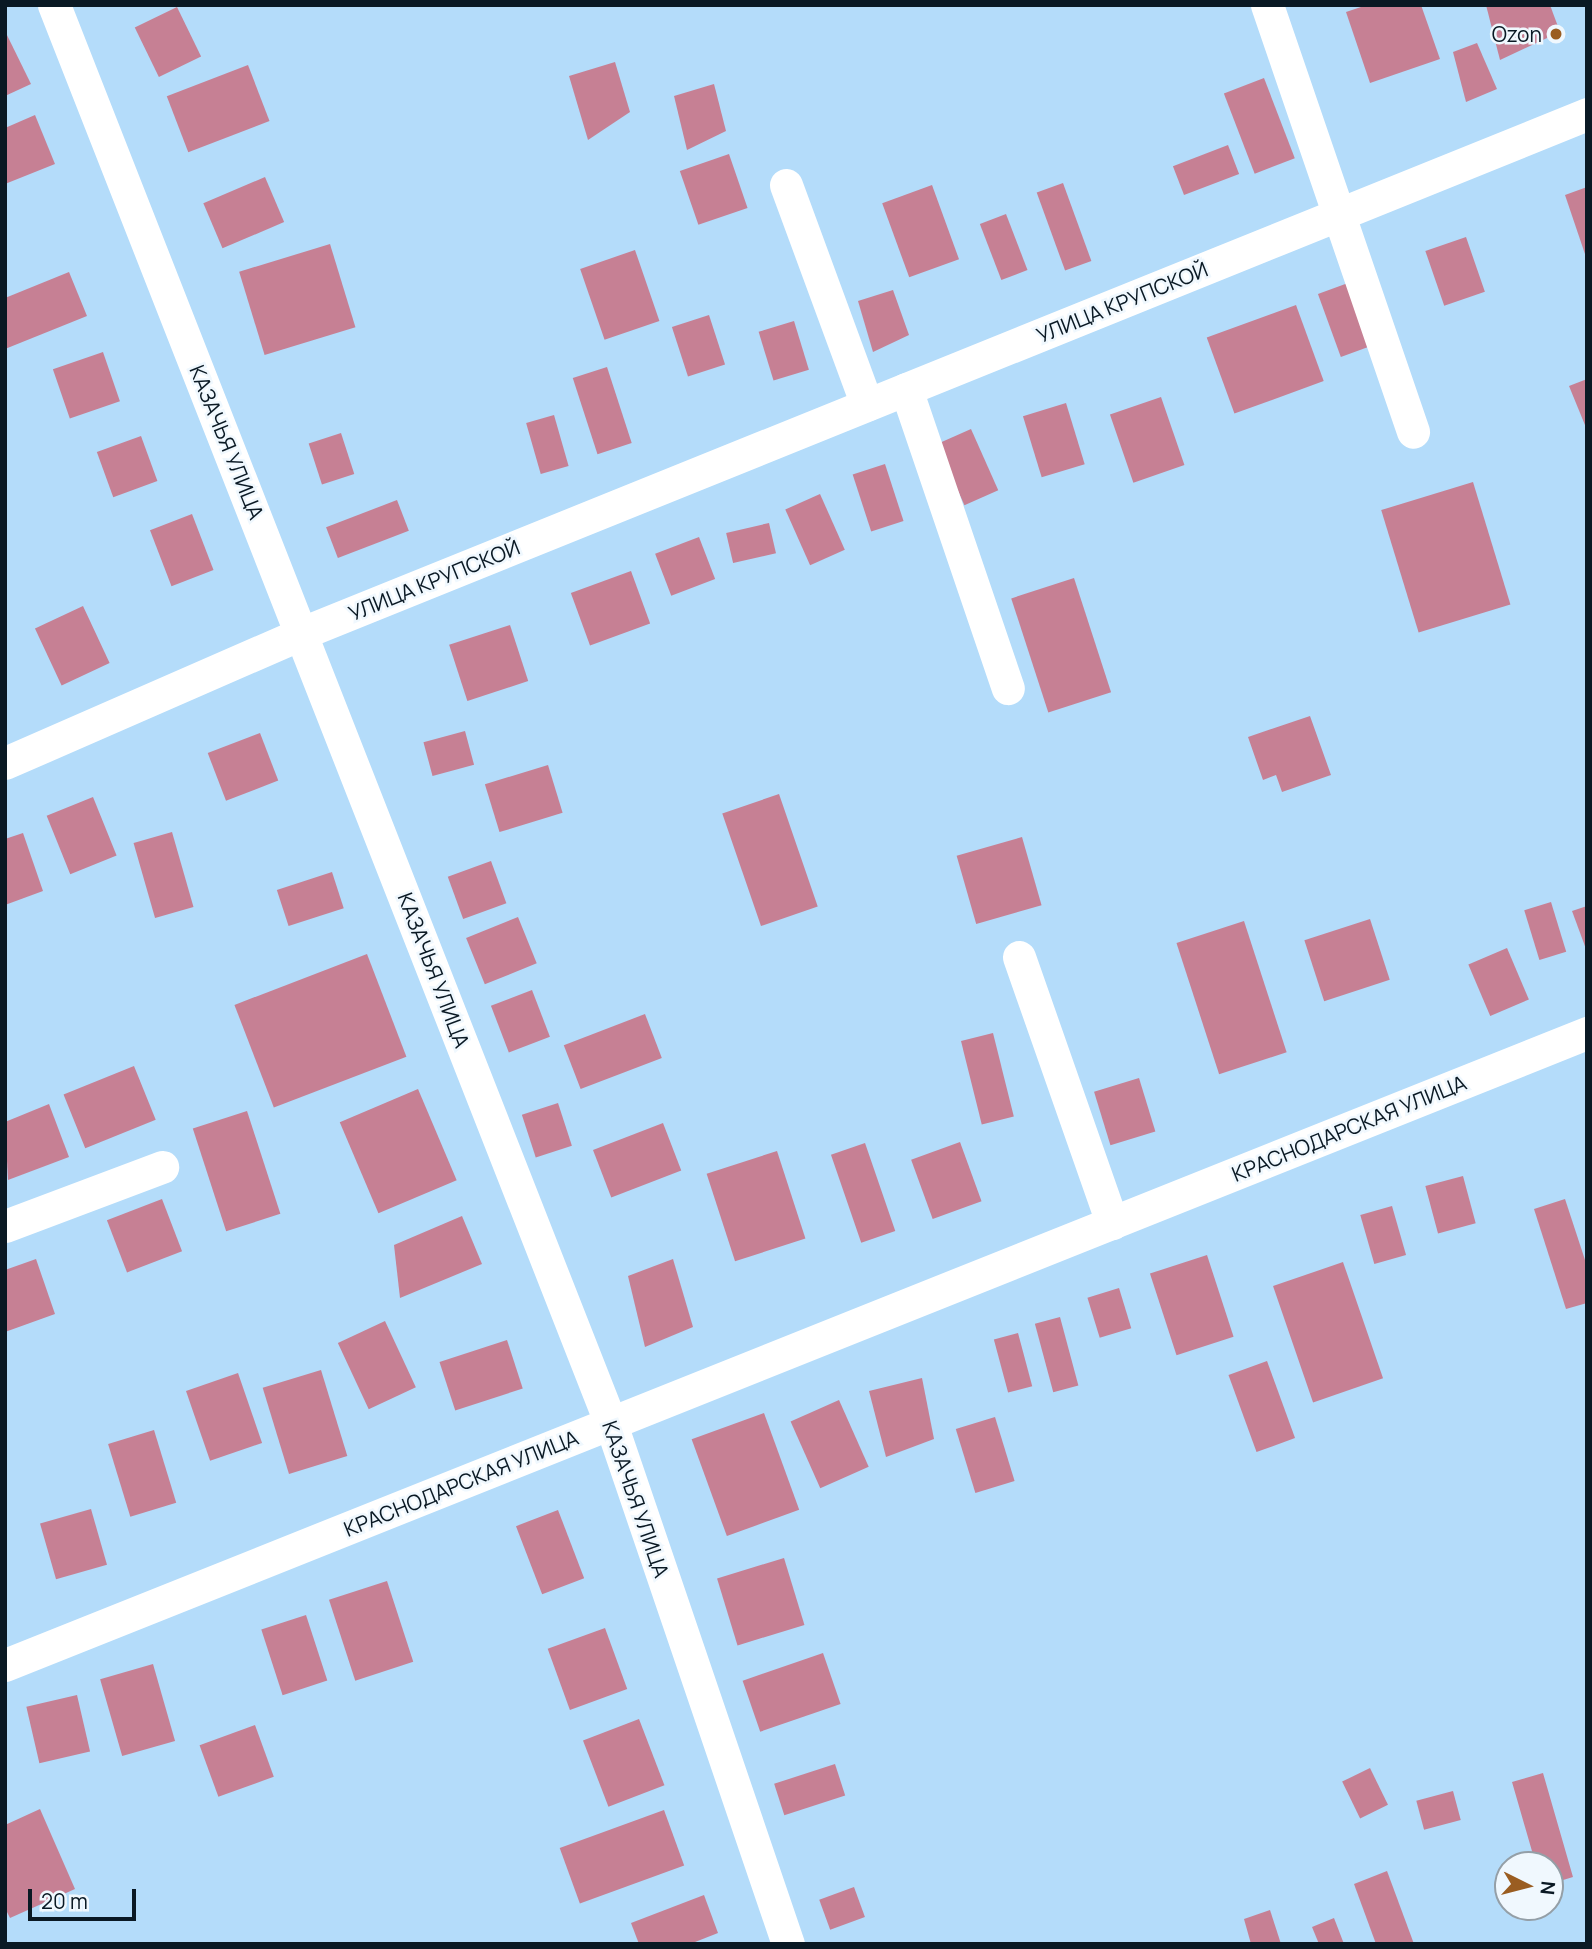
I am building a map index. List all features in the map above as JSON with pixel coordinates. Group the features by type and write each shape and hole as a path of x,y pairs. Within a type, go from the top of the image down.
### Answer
{"street":[{"name":"КАЗАЧЬЯ УЛИЦА","path":"54,5 611,1424 788,1944"},
{"path":"1267,5 1413,432"},
{"name":"УЛИЦА КРУПСКОЙ","path":"5,763 302,633 1587,114"},
{"path":"786,185 867,405"},
{"path":"906,389 1008,688"},
{"path":"1018,957 1112,1223"},
{"name":"КРАСНОДАРСКАЯ УЛИЦА","path":"5,1665 1587,1033"},
{"path":"5,1226 162,1167"}],"building":[{"path":"1367,5 1421,5 1440,59 1370,83 1346,12"},
{"path":"1486,5 1550,5 1560,32 1500,60"},
{"path":"177,7 201,56 159,77 135,28"},
{"path":"5,31 31,84 5,96"},
{"path":"1477,43 1497,89 1466,102 1453,52"},
{"path":"615,62 630,112 588,140 569,76"},
{"path":"248,65 270,121 188,152 167,96"},
{"path":"1264,78 1295,158 1255,174 1224,93"},
{"path":"714,84 726,131 687,150 674,96"},
{"path":"35,115 55,164 5,184 5,128"},
{"path":"1228,145 1239,174 1184,195 1173,166"},
{"path":"729,154 748,208 698,225 680,171"},
{"path":"265,177 284,222 222,248 203,203"},
{"path":"1063,183 1091,261 1065,271 1037,193"},
{"path":"932,185 959,259 909,277 882,203"},
{"path":"1587,187 1587,257 1586,257 1565,195"},
{"path":"1006,214 1028,270 1001,280 980,224"},
{"path":"1466,237 1485,292 1444,306 1425,251"},
{"path":"330,244 355,327 265,355 239,272"},
{"path":"635,250 659,321 605,340 580,269"},
{"path":"69,272 87,316 5,349 5,298"},
{"path":"1348,283 1371,346 1341,357 1318,294"},
{"path":"893,290 909,335 873,352 858,301"},
{"path":"1296,305 1324,381 1234,414 1207,337"},
{"path":"709,315 725,364 688,377 672,327"},
{"path":"794,321 809,370 774,381 759,332"},
{"path":"103,352 120,401 70,418 53,369"},
{"path":"607,367 632,443 597,454 573,378"},
{"path":"1587,379 1587,430 1569,386"},
{"path":"1161,397 1184,465 1133,483 1110,415"},
{"path":"1066,403 1085,464 1042,477 1023,416"},
{"path":"554,415 569,466 541,474 526,423"},
{"path":"971,429 998,490 964,505 937,444"},
{"path":"341,433 354,474 322,484 309,444"},
{"path":"141,436 157,481 113,497 97,452"},
{"path":"885,464 904,521 871,532 853,475"},
{"path":"1473,482 1510,604 1419,632 1381,510"},
{"path":"820,494 845,550 810,565 785,509"},
{"path":"397,500 409,531 338,558 326,527"},
{"path":"192,514 214,570 171,586 150,530"},
{"path":"769,523 776,553 733,563 726,533"},
{"path":"699,537 715,579 671,596 655,554"},
{"path":"631,571 650,624 590,646 571,593"},
{"path":"1074,578 1111,692 1048,713 1011,598"},
{"path":"83,606 110,663 62,685 35,628"},
{"path":"510,625 528,681 467,701 449,645"},
{"path":"1310,716 1331,775 1282,792 1276,775 1263,780 1248,737"},
{"path":"465,731 474,765 433,776 423,742"},
{"path":"260,733 278,781 226,801 208,753"},
{"path":"548,765 563,813 500,832 485,784"},
{"path":"779,794 818,907 761,926 722,814"},
{"path":"93,797 117,855 70,874 47,816"},
{"path":"172,832 193,907 155,918 134,843"},
{"path":"23,833 43,891 5,905 5,839"},
{"path":"1022,837 1042,905 976,924 957,856"},
{"path":"491,861 506,903 463,919 448,877"},
{"path":"332,872 344,908 289,926 277,890"},
{"path":"1551,902 1566,952 1539,960 1524,910"},
{"path":"1587,906 1587,948 1586,949 1572,911"},
{"path":"518,917 537,963 485,984 466,938"},
{"path":"1370,919 1390,980 1324,1001 1304,940"},
{"path":"1244,921 1287,1052 1219,1074 1176,943"},
{"path":"1507,948 1529,1000 1490,1016 1468,964"},
{"path":"367,954 406,1057 274,1108 234,1005"},
{"path":"532,990 550,1037 509,1052 491,1006"},
{"path":"645,1014 662,1058 581,1089 564,1045"},
{"path":"993,1033 1014,1116 982,1124 961,1041"},
{"path":"134,1066 156,1120 85,1148 64,1094"},
{"path":"1139,1078 1155,1132 1110,1145 1094,1092"},
{"path":"418,1089 457,1180 378,1213 340,1122"},
{"path":"558,1103 572,1146 536,1158 522,1115"},
{"path":"49,1104 69,1157 8,1180 5,1122"},
{"path":"247,1111 280,1214 226,1231 193,1129"},
{"path":"663,1123 681,1171 611,1197 593,1150"},
{"path":"960,1142 982,1201 933,1219 911,1160"},
{"path":"865,1143 895,1231 861,1243 831,1155"},
{"path":"777,1151 805,1238 735,1261 707,1174"},
{"path":"1463,1176 1476,1223 1438,1233 1425,1186"},
{"path":"162,1199 182,1251 127,1272 107,1220"},
{"path":"1565,1199 1587,1266 1587,1303 1566,1309 1534,1209"},
{"path":"1392,1206 1406,1255 1374,1264 1360,1215"},
{"path":"462,1216 482,1264 400,1298 394,1245"},
{"path":"1207,1255 1234,1337 1177,1355 1150,1274"},
{"path":"36,1259 55,1314 5,1332 5,1270"},
{"path":"673,1259 693,1327 645,1347 628,1276"},
{"path":"1343,1262 1383,1378 1313,1402 1273,1286"},
{"path":"1119,1288 1131,1328 1100,1338 1087,1298"},
{"path":"1060,1317 1078,1386 1053,1392 1035,1324"},
{"path":"385,1321 416,1387 369,1409 338,1343"},
{"path":"1018,1333 1032,1386 1008,1393 994,1339"},
{"path":"507,1340 523,1389 455,1410 439,1362"},
{"path":"1267,1361 1295,1438 1257,1452 1228,1375"},
{"path":"321,1370 347,1456 289,1474 263,1388"},
{"path":"238,1373 262,1443 210,1461 186,1391"},
{"path":"922,1378 934,1439 886,1457 869,1391"},
{"path":"839,1400 869,1467 820,1488 791,1422"},
{"path":"764,1413 799,1510 727,1536 692,1439"},
{"path":"995,1417 1015,1481 975,1493 956,1429"},
{"path":"154,1430 176,1503 130,1517 108,1444"},
{"path":"91,1509 107,1565 56,1579 40,1524"},
{"path":"558,1510 584,1578 542,1594 516,1526"},
{"path":"784,1558 804,1625 738,1645 717,1578"},
{"path":"387,1581 413,1662 355,1681 329,1600"},
{"path":"306,1615 327,1681 283,1695 261,1630"},
{"path":"605,1628 627,1689 570,1710 548,1649"},
{"path":"823,1653 841,1704 760,1732 743,1681"},
{"path":"153,1664 175,1741 122,1756 100,1679"},
{"path":"77,1695 90,1752 39,1763 26,1707"},
{"path":"639,1719 664,1785 608,1807 583,1741"},
{"path":"255,1725 274,1777 218,1797 200,1745"},
{"path":"835,1764 845,1795 784,1815 774,1784"},
{"path":"1370,1768 1388,1805 1360,1818 1342,1782"},
{"path":"1543,1773 1573,1877 1564,1880 1564,1851 1532,1851 1512,1782"},
{"path":"1453,1791 1461,1820 1424,1830 1416,1801"},
{"path":"40,1809 75,1889 10,1918 5,1908 5,1825"},
{"path":"664,1810 684,1865 580,1903 560,1848"},
{"path":"1387,1871 1414,1944 1376,1944 1354,1884"},
{"path":"854,1887 865,1917 830,1930 819,1900"},
{"path":"704,1895 718,1933 690,1944 639,1944 631,1923"},
{"path":"1270,1910 1281,1944 1251,1944 1244,1919"},
{"path":"1334,1918 1344,1944 1319,1944 1312,1927"}],"place":[{"name":"Ozon","path":"1556,34"}]}
